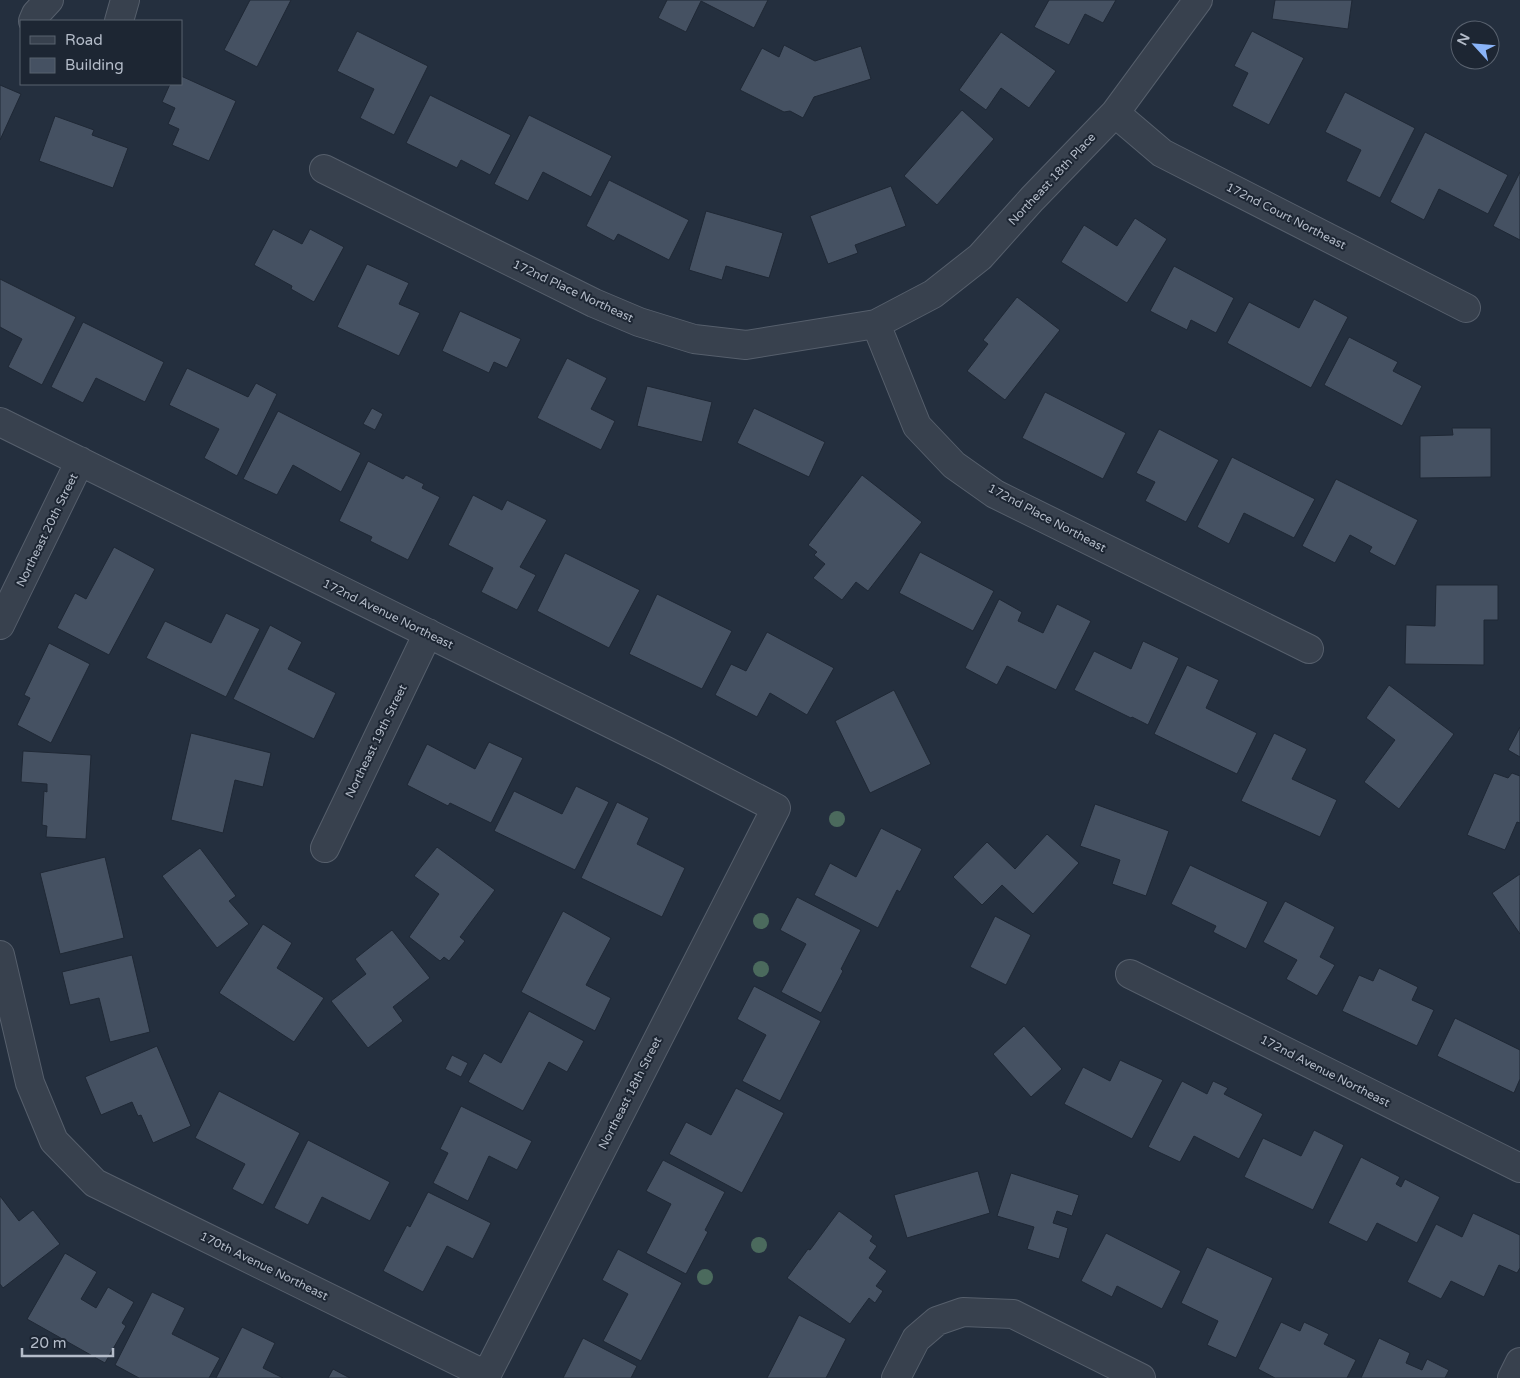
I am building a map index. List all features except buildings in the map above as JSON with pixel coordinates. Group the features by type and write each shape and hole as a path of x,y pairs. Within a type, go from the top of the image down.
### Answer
{"street":[{"path":"33,20 36,14 49,0"},
{"path":"119,20 125,0"},
{"name":"Northeast 18th Place","path":"876,324 933,294 980,257 1032,199 1116,113 1198,0"},
{"name":"172nd Court Northeast","path":"1116,113 1162,153 1466,308"},
{"name":"172nd Place Northeast","path":"324,169 594,303 639,322 694,339 746,344 876,324 917,426 954,465 995,494 1309,650"},
{"name":"172nd Avenue Northeast","path":"0,422 700,768 776,808"},
{"name":"Northeast 20th Street","path":"0,625 80,461"},
{"name":"Northeast 19th Street","path":"325,848 428,633"},
{"name":"Northeast 18th Street","path":"485,1377 776,808"},
{"name":"170th Avenue Northeast","path":"0,955 30,1083 54,1141 94,1183 485,1377"},
{"name":"172nd Avenue Northeast","path":"1130,974 1520,1168"},
{"path":"896,1378 916,1338 937,1321 963,1312 1013,1314 1141,1378"},
{"path":"1512,1378 1520,1362"}]}
